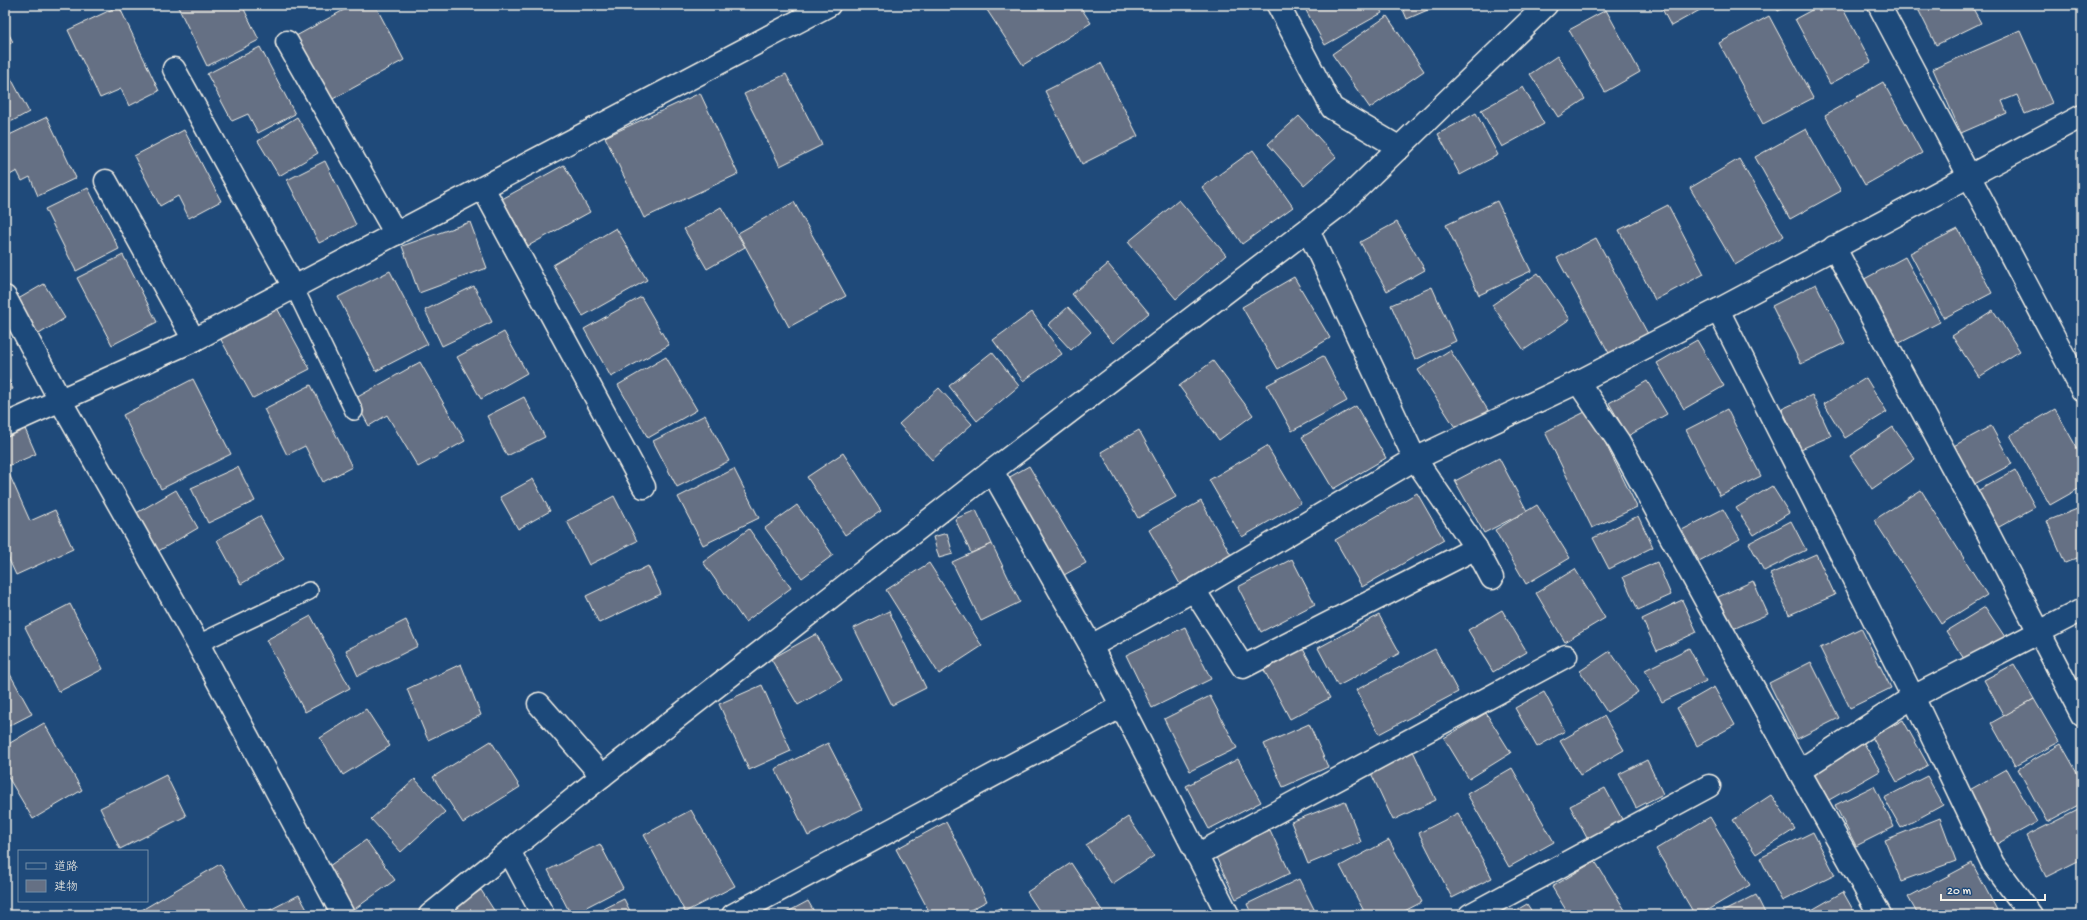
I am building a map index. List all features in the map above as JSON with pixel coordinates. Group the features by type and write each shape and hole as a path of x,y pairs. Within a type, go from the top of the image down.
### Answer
{"street":[{"path":"5,425 194,340 829,5"},
{"path":"1278,5 1332,108 1400,148"},
{"path":"430,915 602,776 992,471 1341,204 1546,5"},
{"path":"1879,5 1970,175 2082,390"},
{"path":"287,42 396,234"},
{"path":"174,70 294,287"},
{"path":"1091,646 1194,590 1414,459 1578,382 1718,310 2082,116"},
{"path":"106,181 194,340"},
{"path":"484,188 644,487"},
{"path":"1308,230 1414,459 1476,548 1492,578"},
{"path":"1834,247 1988,533 2082,714"},
{"path":"5,297 60,400 198,644 343,915"},
{"path":"1718,310 1914,697 1993,864 2031,915"},
{"path":"1578,382 1619,442 1799,771 1880,915"},
{"path":"992,471 1091,646 1198,855 1224,914"},
{"path":"1194,590 1243,668 1476,548"},
{"path":"1799,771 1914,697 2082,610"},
{"path":"1198,855 1566,656"},
{"path":"539,704 602,776"},
{"path":"733,915 1122,706"},
{"path":"1470,915 1709,786"},
{"path":"509,851 543,915"}],"lane":[{"path":"294,287 354,412"},
{"path":"198,644 309,591"}],"building":[{"path":"177,5 242,5 259,40 207,66"},
{"path":"353,5 375,5 404,60 331,100 296,36"},
{"path":"996,5 1079,5 1091,23 1023,65 987,10"},
{"path":"1303,5 1378,5 1382,13 1325,45"},
{"path":"1401,5 1439,5 1407,19"},
{"path":"1660,5 1709,5 1671,26"},
{"path":"1775,5 1789,5 1778,11"},
{"path":"1821,5 1841,5 1871,62 1830,84 1795,19"},
{"path":"1916,5 1971,5 1981,23 1936,45"},
{"path":"119,6 159,91 129,106 121,89 100,98 68,30"},
{"path":"1606,10 1640,72 1605,92 1569,30"},
{"path":"1387,16 1424,71 1370,108 1332,54"},
{"path":"1769,16 1813,98 1763,124 1719,43"},
{"path":"5,27 13,42 5,46"},
{"path":"2020,31 2052,103 2025,114 2017,95 2002,101 2007,113 1961,133 1933,69"},
{"path":"260,47 295,114 258,133 248,114 232,121 207,74"},
{"path":"1557,56 1585,99 1558,117 1530,74"},
{"path":"1101,63 1138,136 1082,164 1045,91"},
{"path":"5,67 29,112 5,125"},
{"path":"786,74 822,145 780,166 744,94"},
{"path":"1883,82 1922,153 1865,185 1825,115"},
{"path":"1523,87 1544,124 1502,147 1481,110"},
{"path":"700,93 738,174 644,218 605,137"},
{"path":"1476,113 1498,155 1460,175 1438,134"},
{"path":"1299,116 1336,157 1304,185 1268,144"},
{"path":"47,117 76,178 38,196 30,177 22,181 17,171 8,176 5,170 5,137"},
{"path":"297,117 318,153 279,176 258,141"},
{"path":"1806,129 1841,191 1790,219 1755,157"},
{"path":"184,130 221,201 189,218 178,196 160,206 134,156"},
{"path":"1253,150 1293,207 1242,244 1202,187"},
{"path":"1739,159 1784,236 1735,265 1690,188"},
{"path":"325,161 356,225 319,243 287,180"},
{"path":"564,165 590,212 528,246 502,199"},
{"path":"88,188 119,249 76,271 45,209"},
{"path":"1179,200 1226,255 1176,299 1128,242"},
{"path":"1497,201 1531,271 1479,295 1446,225"},
{"path":"794,202 846,296 789,327 738,233"},
{"path":"1668,205 1704,274 1655,300 1619,230"},
{"path":"721,207 745,247 707,269 684,229"},
{"path":"470,222 487,268 419,293 402,246"},
{"path":"1397,222 1425,270 1387,291 1360,242"},
{"path":"616,228 647,280 583,316 553,265"},
{"path":"1958,229 1992,293 1944,318 1910,253"},
{"path":"1596,238 1648,334 1610,355 1557,258"},
{"path":"123,255 157,322 112,345 77,278"},
{"path":"1905,257 1940,322 1892,347 1857,283"},
{"path":"1108,264 1149,313 1113,343 1072,294"},
{"path":"390,271 428,344 376,371 338,297"},
{"path":"1538,273 1570,319 1524,350 1492,305"},
{"path":"1294,277 1330,338 1278,369 1242,307"},
{"path":"44,284 65,318 34,337 13,302"},
{"path":"1816,284 1845,343 1801,364 1772,306"},
{"path":"474,286 492,322 442,346 425,310"},
{"path":"1432,287 1456,341 1415,360 1391,305"},
{"path":"641,297 669,345 611,377 584,329"},
{"path":"276,306 310,369 253,398 219,336"},
{"path":"1068,307 1091,332 1071,350 1048,325"},
{"path":"1993,310 2020,351 1979,377 1952,336"},
{"path":"1032,312 1062,354 1023,381 993,340"},
{"path":"504,332 527,373 481,399 457,357"},
{"path":"1697,340 1724,386 1684,409 1657,363"},
{"path":"1450,350 1491,415 1460,435 1418,370"},
{"path":"992,352 1019,386 977,421 949,386"},
{"path":"1323,356 1347,401 1292,431 1267,385"},
{"path":"666,357 697,410 648,438 618,385"},
{"path":"1213,361 1253,415 1219,440 1179,386"},
{"path":"420,362 465,441 418,467 387,415 369,426 354,399"},
{"path":"5,373 13,389 5,393"},
{"path":"1866,378 1887,412 1845,438 1824,404"},
{"path":"193,379 231,454 161,489 123,415"},
{"path":"1647,381 1667,414 1628,436 1609,403"},
{"path":"311,385 352,467 323,482 305,446 287,455 264,409"},
{"path":"939,388 972,424 932,460 899,424"},
{"path":"1812,395 1831,436 1801,449 1782,409"},
{"path":"524,397 545,437 507,456 487,416"},
{"path":"1356,406 1386,458 1333,489 1302,437"},
{"path":"1727,409 1761,476 1720,496 1686,430"},
{"path":"2055,409 2082,457 2082,487 2050,505 2010,435"},
{"path":"1589,410 1637,507 1592,528 1545,432"},
{"path":"705,415 729,461 677,487 653,441"},
{"path":"22,422 36,454 6,467 30,521 55,510 73,549 16,575 5,551 5,430"},
{"path":"1991,426 2012,464 1967,488 1946,450"},
{"path":"1893,427 1915,459 1872,489 1850,456"},
{"path":"1139,430 1176,497 1138,518 1101,452"},
{"path":"1267,446 1301,503 1242,537 1209,480"},
{"path":"843,453 881,511 845,535 807,477"},
{"path":"1499,458 1527,511 1484,533 1455,481"},
{"path":"1029,466 1086,563 1064,575 1008,478"},
{"path":"238,467 255,501 208,523 191,488"},
{"path":"734,469 759,518 703,545 678,497"},
{"path":"2015,470 2035,507 1990,532 1970,495"},
{"path":"533,479 550,511 518,529 500,497"},
{"path":"1772,486 1789,513 1754,535 1736,508"},
{"path":"176,490 198,528 155,553 133,515"},
{"path":"1921,490 1987,595 1941,624 1874,520"},
{"path":"1417,493 1444,540 1362,587 1335,540"},
{"path":"614,496 637,541 589,565 567,521"},
{"path":"1201,501 1231,555 1180,584 1149,530"},
{"path":"797,505 833,555 802,578 765,528"},
{"path":"1537,505 1570,558 1526,584 1495,530"},
{"path":"2082,507 2082,556 2065,563 2047,521"},
{"path":"1723,509 1740,539 1699,561 1682,530"},
{"path":"976,510 992,544 971,553 955,519"},
{"path":"260,516 284,559 241,584 217,540"},
{"path":"1638,516 1653,547 1609,569 1593,538"},
{"path":"1791,521 1806,550 1764,571 1749,543"},
{"path":"749,529 791,588 745,622 703,562"},
{"path":"947,533 953,554 939,558 933,537"},
{"path":"992,544 1020,602 981,621 952,562"},
{"path":"1816,554 1835,595 1789,615 1770,574"},
{"path":"1292,559 1315,604 1261,632 1238,587"},
{"path":"1657,562 1671,595 1638,610 1623,577"},
{"path":"929,563 982,646 939,674 886,590"},
{"path":"648,566 661,594 599,623 586,596"},
{"path":"1575,569 1605,618 1565,642 1536,593"},
{"path":"1753,581 1768,614 1733,629 1718,597"},
{"path":"1682,600 1697,632 1657,651 1642,619"},
{"path":"70,604 103,669 58,692 25,627"},
{"path":"1985,607 2005,637 1966,662 1946,631"},
{"path":"1502,610 1527,652 1493,672 1468,630"},
{"path":"889,611 926,688 892,705 854,628"},
{"path":"1379,615 1400,653 1338,686 1318,648"},
{"path":"311,616 350,688 305,712 266,640"},
{"path":"406,620 418,646 358,676 346,650"},
{"path":"1185,627 1211,679 1152,708 1126,655"},
{"path":"1861,628 1891,688 1850,708 1820,648"},
{"path":"816,634 842,680 798,705 771,659"},
{"path":"1689,648 1706,681 1662,702 1645,670"},
{"path":"1303,649 1330,698 1290,719 1264,670"},
{"path":"1435,649 1458,692 1379,734 1356,690"},
{"path":"1610,651 1638,692 1607,712 1580,671"},
{"path":"1811,662 1839,718 1797,739 1769,683"},
{"path":"461,664 481,715 428,740 407,689"},
{"path":"2014,664 2034,699 2004,716 1984,680"},
{"path":"5,665 32,714 5,728"},
{"path":"762,685 791,751 749,770 719,704"},
{"path":"1714,687 1735,725 1697,746 1677,708"},
{"path":"1544,692 1565,731 1537,747 1515,708"},
{"path":"1210,696 1237,748 1190,771 1164,719"},
{"path":"2034,699 2059,742 2015,766 1991,723"},
{"path":"366,709 390,746 343,775 320,738"},
{"path":"1486,713 1511,753 1469,779 1444,738"},
{"path":"1604,716 1624,750 1580,775 1560,741"},
{"path":"1903,720 1928,765 1897,782 1872,737"},
{"path":"44,723 82,790 33,819 5,772 5,746"},
{"path":"1309,724 1328,767 1283,787 1264,744"},
{"path":"1861,738 1880,771 1829,800 1810,768"},
{"path":"491,741 520,787 463,823 433,777"},
{"path":"828,743 862,809 808,836 775,769"},
{"path":"2061,744 2082,781 2082,803 2047,822 2018,769"},
{"path":"1413,751 1436,800 1393,820 1370,771"},
{"path":"1238,759 1261,802 1209,829 1186,786"},
{"path":"1647,760 1663,794 1636,808 1619,774"},
{"path":"1512,768 1554,842 1509,867 1467,794"},
{"path":"2007,769 2037,822 1995,845 1966,792"},
{"path":"166,775 186,816 120,849 100,808"},
{"path":"1927,776 1943,805 1901,828 1884,798"},
{"path":"415,779 445,812 401,852 371,819"},
{"path":"1874,786 1894,827 1856,846 1835,805"},
{"path":"1605,788 1623,821 1588,840 1570,806"},
{"path":"1771,795 1795,829 1756,854 1733,820"},
{"path":"1345,801 1361,842 1308,864 1291,822"},
{"path":"2082,808 2082,859 2046,877 2026,836"},
{"path":"691,810 735,886 685,912 644,835"},
{"path":"1458,813 1492,878 1452,898 1419,833"},
{"path":"1128,817 1154,856 1112,884 1086,845"},
{"path":"1710,817 1750,885 1699,915 1695,915 1656,849"},
{"path":"1940,818 1956,861 1901,881 1885,840"},
{"path":"946,822 987,901 961,915 931,915 896,849"},
{"path":"1270,830 1290,873 1236,899 1215,855"},
{"path":"1813,832 1835,875 1782,901 1760,858"},
{"path":"366,840 395,880 352,911 322,871"},
{"path":"1389,840 1422,902 1397,915 1366,915 1340,866"},
{"path":"600,844 623,888 571,915 548,870"},
{"path":"1595,861 1628,915 1569,915 1552,887"},
{"path":"1071,863 1105,915 1042,915 1027,892"},
{"path":"1972,863 1997,910 1987,915 1918,915 1908,897"},
{"path":"220,864 246,909 236,915 135,914"},
{"path":"1299,879 1317,915 1252,915 1247,904"},
{"path":"481,890 497,915 443,915"},
{"path":"1843,892 1856,915 1803,915"},
{"path":"299,895 310,915 268,915 266,912"},
{"path":"1756,895 1766,915 1716,915"},
{"path":"624,899 632,915 591,915"},
{"path":"808,901 816,915 782,915"},
{"path":"1527,904 1534,915 1508,915"},
{"path":"1000,908 1003,915 984,915"}]}
